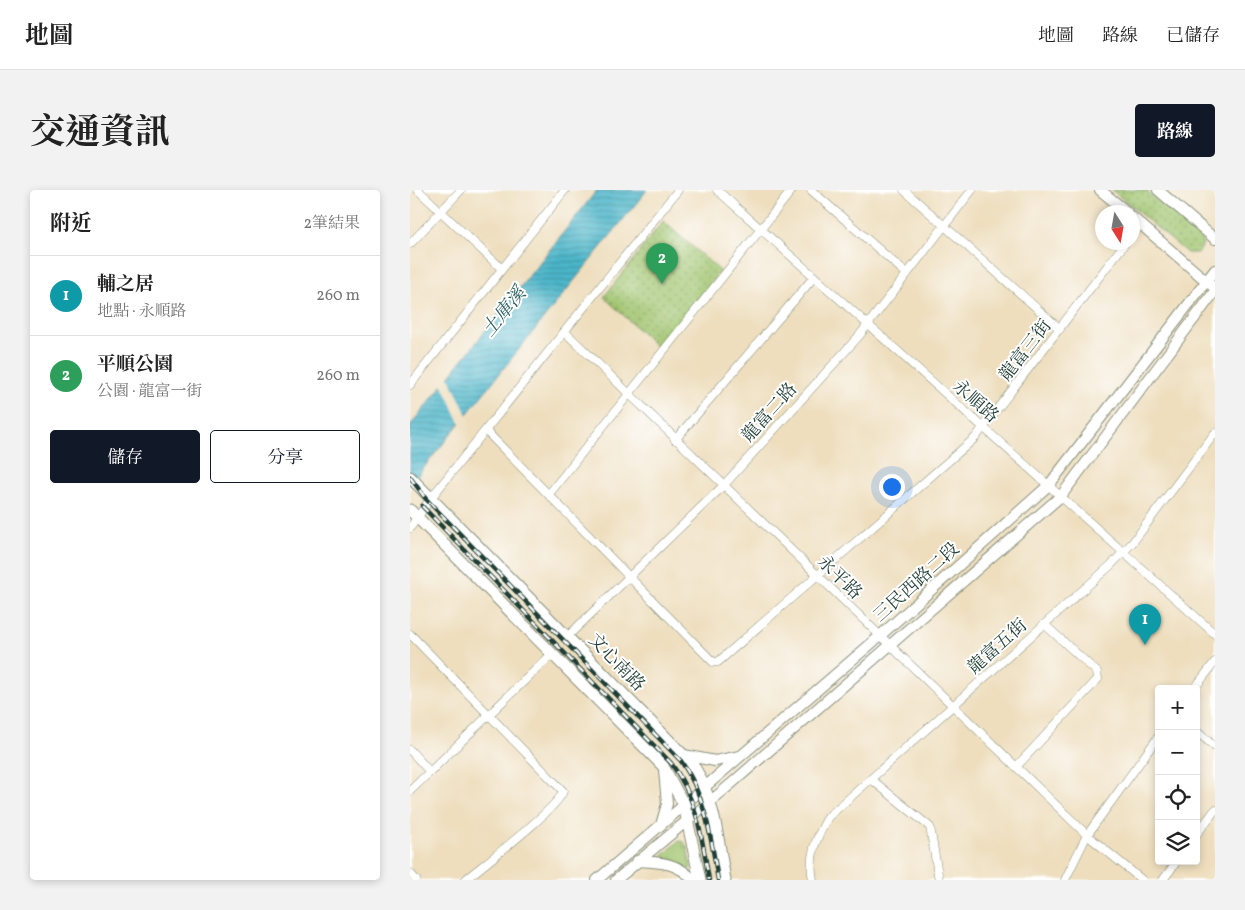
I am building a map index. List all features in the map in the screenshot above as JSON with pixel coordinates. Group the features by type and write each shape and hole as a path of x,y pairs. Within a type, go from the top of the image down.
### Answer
{"main road":[{"name":"文心南路","path":"410,477 693,764 711,800 725,880"},
{"path":"413,513 663,766 684,806 688,818 700,880"}],"street":[{"path":"418,190 502,270"},
{"path":"410,244 461,190"},
{"path":"410,385 565,190"},
{"path":"410,528 413,513 431,498 678,190"},
{"name":"永順路","path":"717,190 1215,634"},
{"path":"549,494 792,190"},
{"path":"810,190 907,274"},
{"path":"904,190 1060,329"},
{"name":"龍富二路","path":"568,636 724,485 867,324 972,190"},
{"path":"1100,190 1118,205"},
{"path":"1158,190 1215,239"},
{"path":"1140,223 1211,284"},
{"name":"龍富三街","path":"630,576 714,662 718,662 975,438 1120,250"},
{"name":"三民西路二段","path":"597,880 880,636 1049,485 1211,284 1215,270"},
{"path":"675,440 814,277"},
{"name":"三民西路二段","path":"616,880 1061,496 1215,291"},
{"name":"永平路","path":"565,332 1087,835 1142,880"},
{"path":"486,430 630,576"},
{"name":"龍富五街","path":"813,880 811,870 813,849 828,817 1124,551 1215,433"},
{"path":"1017,766 1098,679 1097,672 1044,624"},
{"path":"410,634 563,791 561,798 465,880"},
{"path":"410,791 552,654"},
{"path":"1197,685 1215,662"},
{"path":"1200,734 1215,747"},
{"path":"1065,880 1087,835 1155,742"},
{"path":"410,750 430,772"},
{"path":"684,755 715,761 741,756"},
{"path":"661,825 667,804 663,766"},
{"path":"871,779 930,827 938,880"},
{"path":"1200,830 1215,810"},
{"path":"637,862 672,864 678,866 693,880"},
{"path":"1162,880 1174,865"},
{"path":"410,873 416,880"}],"green space":[{"path":"1112,190 1145,190 1200,236 1201,249 1197,253 1187,253 1140,214 1140,205 1130,205"},
{"path":"663,221 720,271 659,349 604,297"},
{"path":"679,841 684,842 687,847 691,867 689,870 677,862 660,858"}],"water":[{"name":"土庫溪","path":"597,190 647,190 410,485 410,426"}],"pier":[{"path":"448,375 468,417 461,425 442,383"}],"railway":[{"path":"410,477 426,499 681,761 702,803 710,833 718,880"},
{"path":"422,506 671,763 680,776 693,804 701,834 709,880"}],"place":[{"name":"平順公園","path":"662,284"},
{"name":"輔之居","path":"1145,645"}]}
